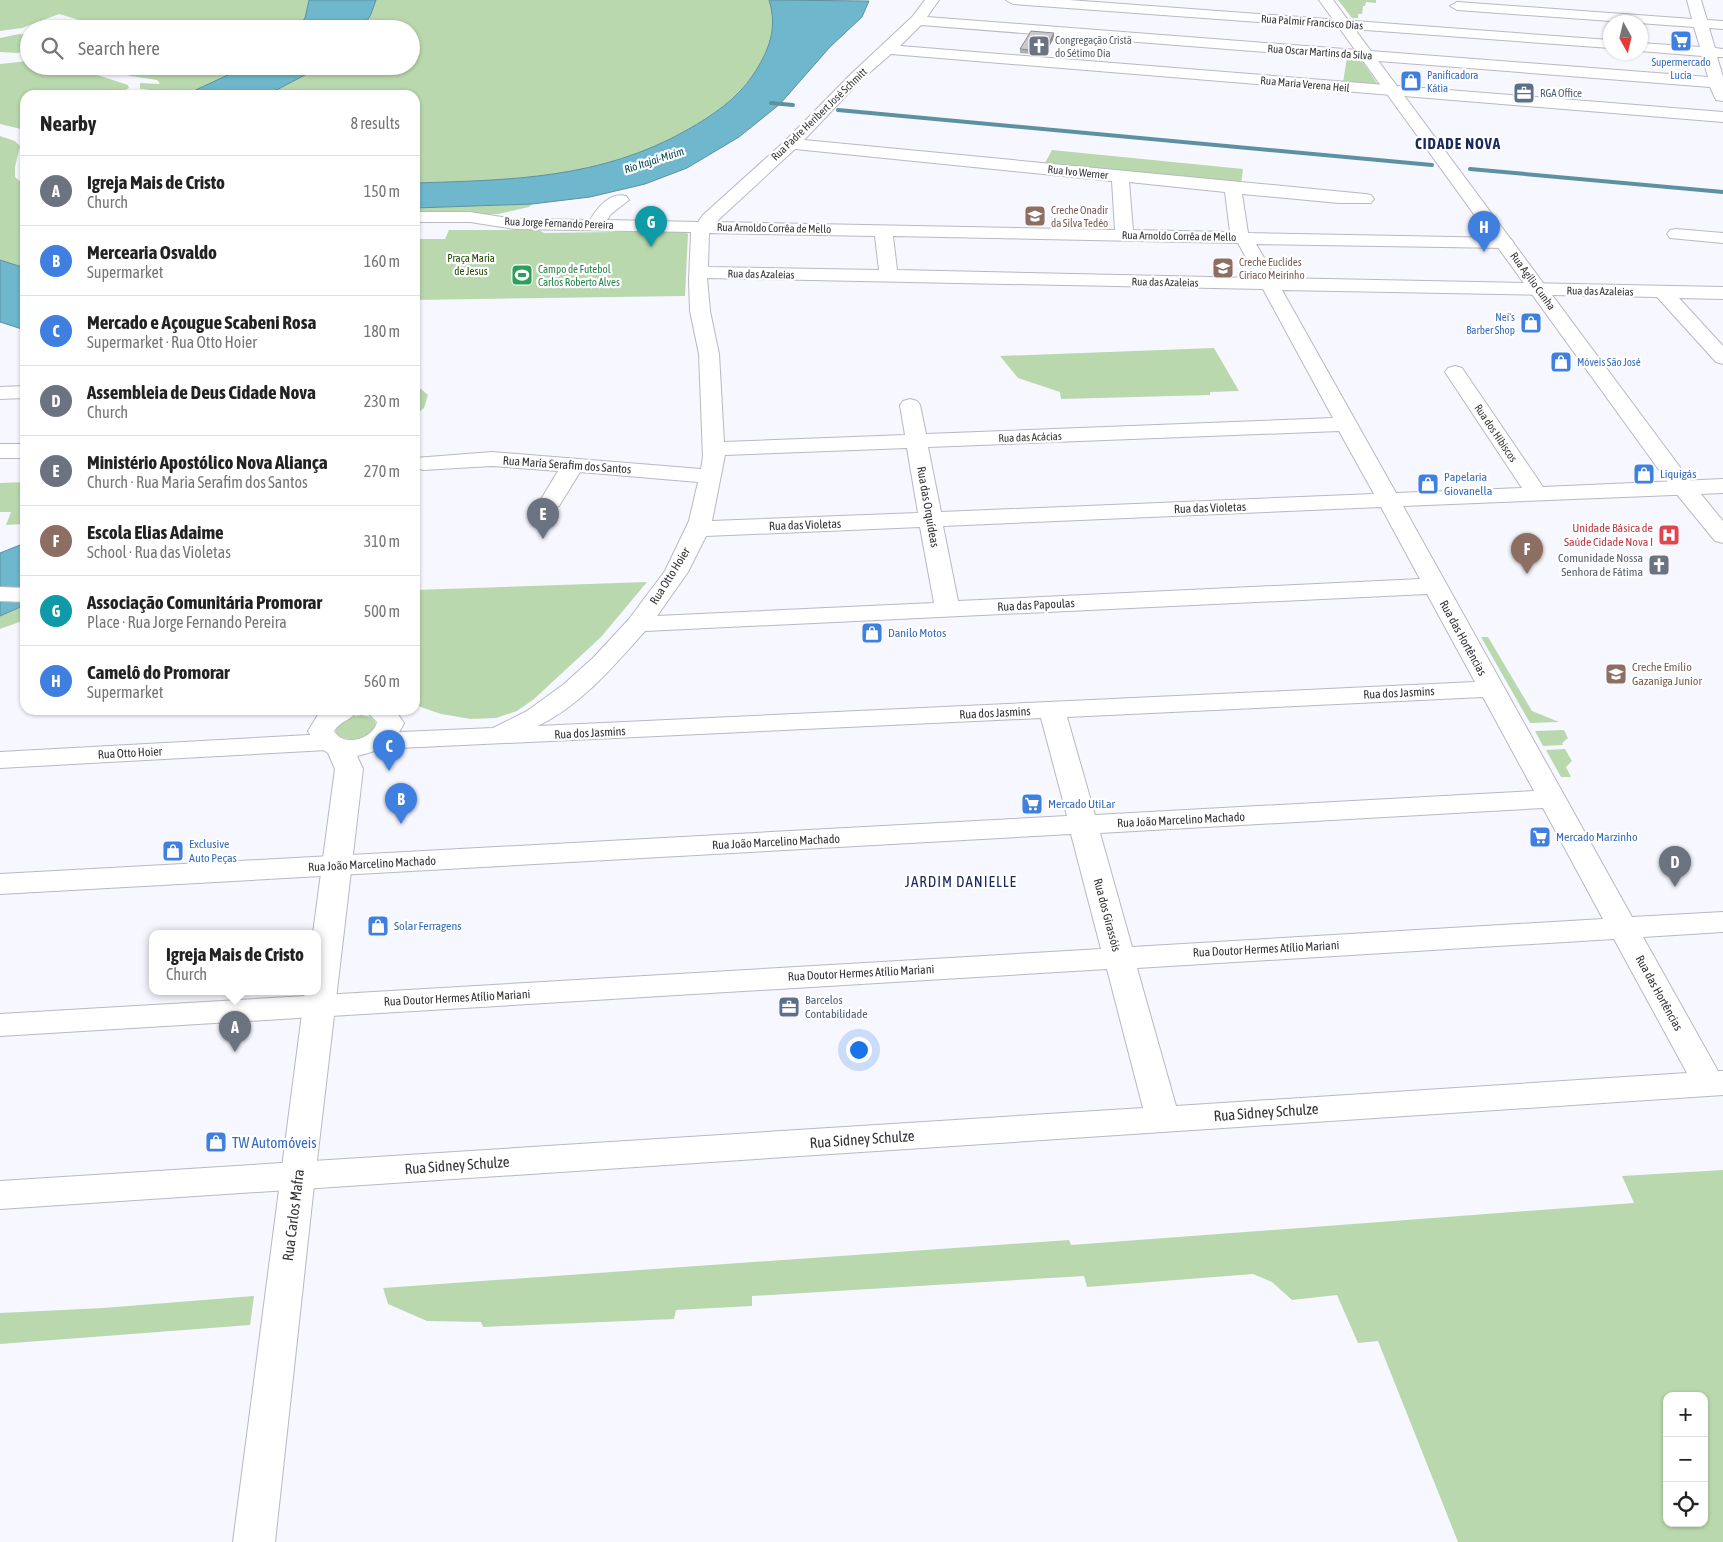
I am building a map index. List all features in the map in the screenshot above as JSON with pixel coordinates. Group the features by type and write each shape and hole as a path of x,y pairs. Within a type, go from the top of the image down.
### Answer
{"street":[{"name":"Rua Padre Heribert José Schmitt","path":"704,227 709,219 790,144 856,77 888,49 917,20 932,0"},
{"name":"Rua Palmir Francisco Dias","path":"1013,0 1168,6 1344,24 1603,44"},
{"name":"Rua Agílio Cunha","path":"1326,0 1683,487 1723,536"},
{"path":"1694,0 1700,23 1716,52 1723,103"},
{"path":"1456,78 1457,3 1723,25"},
{"path":"1149,55 1168,6"},
{"name":"Rua Oscar Martins da Silva","path":"917,20 1149,55 1339,70 1367,55 1456,78 1720,82"},
{"path":"1648,48 1716,52"},
{"name":"Rua Maria Verena Heil","path":"888,49 1149,55 1339,70 1393,91 1456,78 1723,117"},
{"name":"Rua Ivo Werner","path":"790,144 1233,188 1365,199"},
{"path":"1120,176 1124,235"},
{"name":"Rua das Hortências","path":"1233,188 1239,233 1623,928 1716,1083"},
{"path":"595,225 604,211 620,200"},
{"name":"Rua Jorge Fernando Pereira","path":"420,217 470,217 515,224 704,227"},
{"name":"Rua Arnoldo Corrêa de Mello","path":"704,227 1505,242"},
{"name":"Rua Otto Hoier","path":"0,760 260,746 345,734 466,738 498,736 536,717 573,690 603,662 638,624 676,572 697,530 711,476 713,449 709,354 700,311 698,272 700,233 704,227"},
{"path":"883,230 889,277"},
{"path":"1676,234 1723,238"},
{"name":"Rua das Azaleias","path":"698,272 1723,293"},
{"path":"1663,292 1723,358"},
{"name":"Rua dos Hibiscos","path":"1455,372 1538,494"},
{"path":"0,393 20,392"},
{"name":"Rua das Orquídeas","path":"910,405 947,609"},
{"name":"Rua das Acácias","path":"713,449 1346,424"},
{"path":"0,451 20,451"},
{"name":"Rua Maria Serafim dos Santos","path":"423,463 492,459 711,476"},
{"path":"551,501 572,465"},
{"name":"Rua das Violetas","path":"697,530 1723,486"},
{"name":"Rua das Papoulas","path":"638,624 1435,586"},
{"path":"0,594 20,595"},
{"name":"Rua dos Jasmins","path":"498,736 1492,689"},
{"name":"Rua dos Girassóis","path":"1052,710 1163,1119"},
{"path":"345,734 390,730 391,724 385,715"},
{"name":"Rua Otto Hoier","path":"387,715 466,738"},
{"name":"Rua Carlos Mafra","path":"321,990 337,866 345,734"},
{"name":"Rua João Marcelino Machado","path":"0,884 1552,799"},
{"name":"Rua Doutor Hermes Atílio Mariani","path":"0,1025 1723,922"},
{"name":"Rua Carlos Mafra","path":"254,1542 320,995"},
{"name":"Rua Sidney Schulze","path":"0,1195 1716,1083"}],"green space":[{"path":"0,0 309,0 303,20 79,20 59,14 43,20 20,20 20,28 0,31"},
{"path":"376,0 769,0 773,20 770,39 764,57 747,83 706,119 655,146 622,159 589,168 555,174 521,178 420,183 420,90 276,90 305,75 420,75 420,20 367,20"},
{"path":"1338,0 1376,0 1376,3 1366,2 1365,6 1363,6 1362,14 1358,14 1358,18 1352,18"},
{"path":"20,34 20,52 0,52 0,38"},
{"path":"1347,57 1360,58 1379,86 1343,83"},
{"path":"20,62 20,75 97,75 128,85 129,88 125,90 20,90 20,129 0,124 0,64"},
{"path":"128,75 231,75 197,90 140,89 140,83 160,83 157,80"},
{"path":"0,136 15,141 20,146 15,167 15,177 20,182 20,266 0,260"},
{"path":"1052,150 1243,169 1241,185 1044,165"},
{"path":"532,204 529,207 498,214 420,214 420,208"},
{"name":"Praça Maria de Jesus","path":"449,230 539,230 544,233 683,231 688,234 685,296 420,300 420,239 445,239"},
{"path":"1214,348 1239,391 1210,392 1210,395 1061,399 1060,392 1018,378 1000,356"},
{"path":"420,388 428,395 424,408 420,411"},
{"path":"20,482 20,524 6,525 11,512 0,512 0,483"},
{"path":"647,582 601,637 534,699 517,711 496,718 471,719 441,714 420,707 420,590"},
{"path":"20,607 20,622 0,629 0,616"},
{"path":"1481,637 1488,637 1532,711 1559,722 1530,723"},
{"path":"361,715 370,717 375,722 376,728 372,732 356,739 346,738 336,733 336,727 350,717"},
{"path":"1564,730 1568,738 1562,743 1563,745 1543,746 1535,731"},
{"path":"1565,749 1572,761 1566,767 1571,777 1561,777 1546,750"},
{"path":"1723,1170 1723,1542 1458,1542 1378,1341 1358,1343 1337,1295 1292,1300 1272,1282 1253,1274 1087,1287 1084,1276 752,1296 752,1306 676,1310 674,1319 483,1327 481,1322 427,1321 388,1304 383,1288 1069,1240 1071,1245 1634,1203 1622,1176"},
{"path":"254,1296 250,1325 0,1344 0,1313 103,1308"}],"water":[{"path":"309,0 376,0 367,20 303,20"},
{"name":"Rio Itajaí-Mirim","path":"769,0 869,1 862,17 830,47 780,104 739,137 687,168 645,184 590,197 532,204 420,208 420,183 521,178 588,168 622,159 655,146 696,125 732,99 759,66 770,39 773,20"},
{"path":"228,75 305,75 276,90 196,90"},
{"path":"0,260 20,266 20,328 0,322"},
{"path":"20,545 20,607 0,616 0,553"}],"building":[{"name":"Congregação Cristã do Sétimo Dia","path":"1031,31 1054,33 1044,51 1020,49"}],"waterway":[{"path":"771,103 793,105"},
{"path":"838,110 1432,165"},
{"path":"1470,169 1723,192"}],"place":[{"name":"Supermercado Lucia","path":"1681,41"},
{"name":"Congregação Cristã do Sétimo Dia","path":"1039,46"},
{"name":"Panificadora Kátia","path":"1411,81"},
{"name":"RGA Office","path":"1524,93"},
{"name":"Creche Onadir da Silva Tedéo","path":"1035,216"},
{"name":"Associação Comunitária Promorar","path":"651,247"},
{"name":"Camelô do Promorar","path":"1484,252"},
{"name":"Creche Euclides Ciriaco Meirinho","path":"1223,268"},
{"name":"Campo de Futebol Carlos Roberto Alves","path":"522,275"},
{"name":"Nei's Barber Shop","path":"1531,323"},
{"name":"Móveis São José","path":"1561,362"},
{"name":"Liquigás","path":"1644,474"},
{"name":"Papelaria Giovanella","path":"1428,484"},
{"name":"Unidade Básica de Saúde Cidade Nova I","path":"1669,535"},
{"name":"Ministério Apostólico Nova Aliança","path":"543,539"},
{"name":"Comunidade Nossa Senhora de Fátima","path":"1659,565"},
{"name":"Escola Elias Adaime","path":"1527,574"},
{"name":"Danilo Motos","path":"872,633"},
{"name":"Creche Emílio Gazaniga Junior","path":"1616,674"},
{"name":"Mercado e Açougue Scabeni Rosa","path":"389,771"},
{"name":"Mercado UtiLar","path":"1032,804"},
{"name":"Mercearia Osvaldo","path":"401,824"},
{"name":"Mercado Marzinho","path":"1540,837"},
{"name":"Exclusive Auto Peças","path":"173,851"},
{"name":"Assembleia de Deus Cidade Nova","path":"1675,887"},
{"name":"Solar Ferragens","path":"378,926"},
{"name":"Barcelos Contabilidade","path":"789,1007"},
{"name":"Igreja Mais de Cristo","path":"235,1052"},
{"name":"TW Automóveis","path":"216,1142"}],"district":[{"name":"CIDADE NOVA","path":"1458,143"},
{"name":"JARDIM DANIELLE","path":"961,881"}]}
